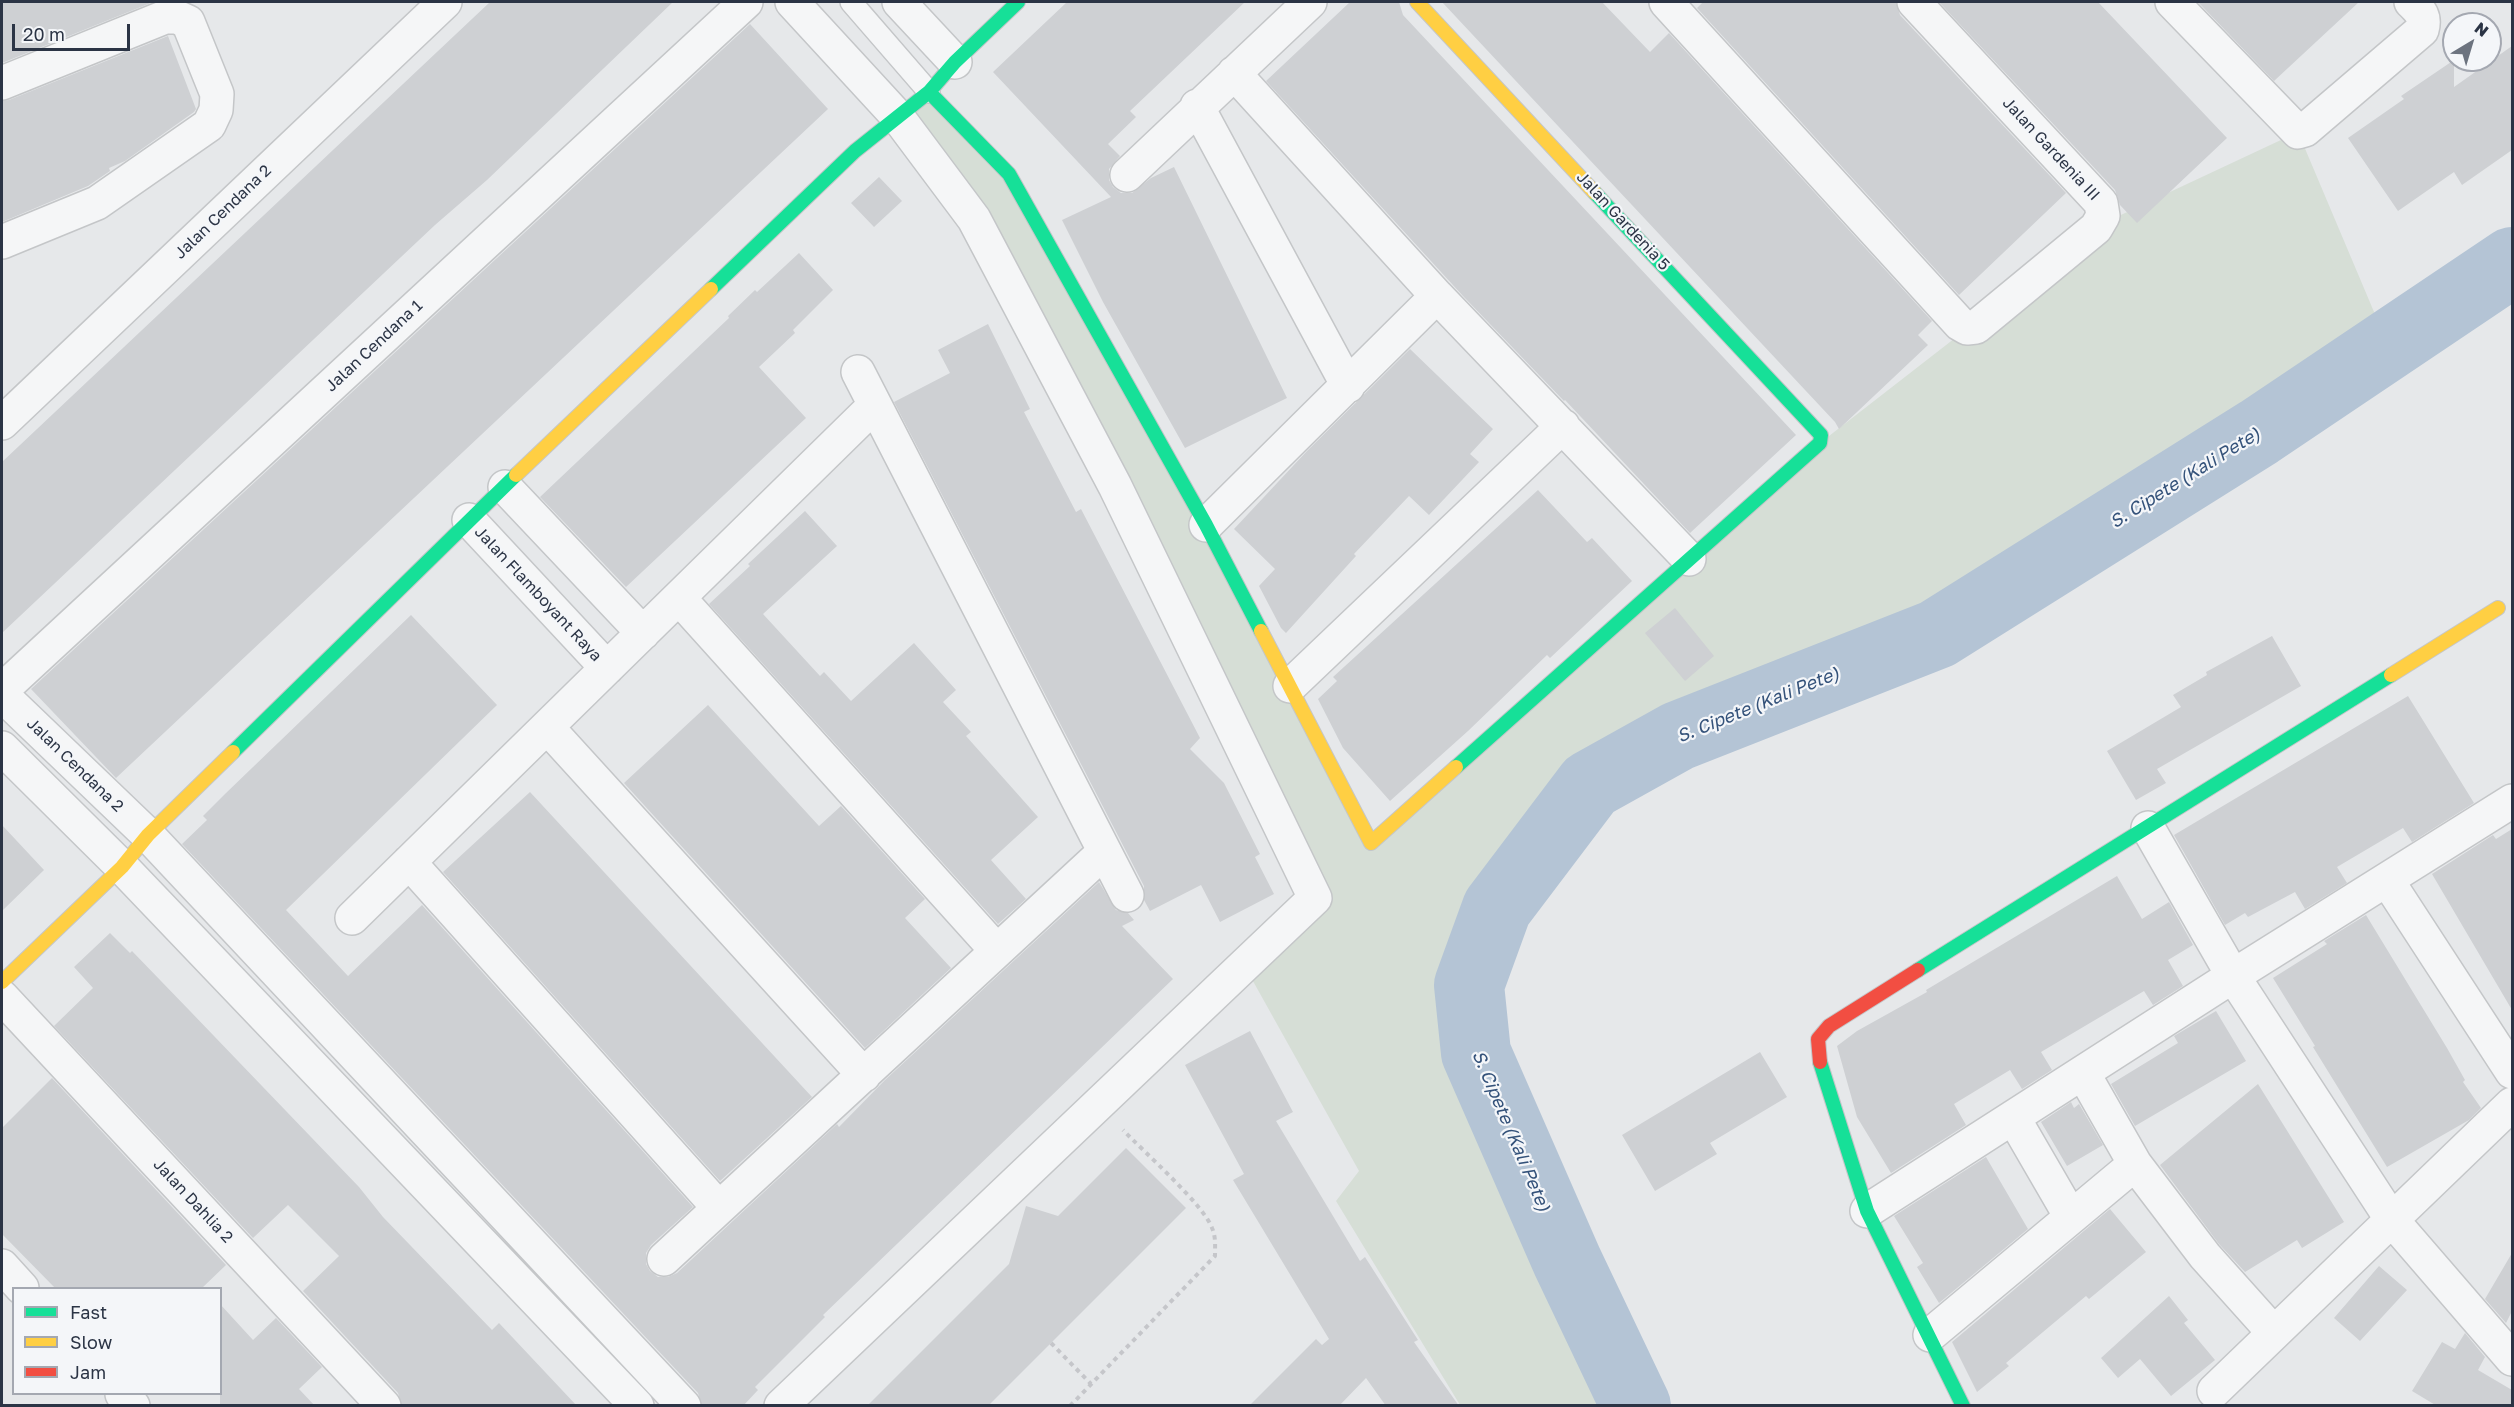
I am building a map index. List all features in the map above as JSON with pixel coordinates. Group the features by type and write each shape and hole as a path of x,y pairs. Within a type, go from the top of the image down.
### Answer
{"street":[{"name":"Jalan Cendana 2","path":"2,423 445,2"},
{"name":"Jalan Cendana 1","path":"2,690 746,2"},
{"path":"781,1406 1315,898 1115,486 974,219 897,116 792,2"},
{"path":"899,2 955,62"},
{"path":"2,982 122,867 148,835 470,520 855,151 929,92 955,62 1018,2"},
{"path":"1127,175 1197,106 1310,2"},
{"name":"Jalan Gardenia 5","path":"1417,2 1817,428 1821,435 1821,443 1689,559"},
{"name":"Jalan Gardenia III","path":"1666,2 1960,324 1967,328 1976,327 2096,228 2103,216 2101,203 1914,2"},
{"path":"2172,2 2298,132 2305,130 2422,30 2424,22 2422,13 2411,2"},
{"path":"2,82 165,17 177,17 188,21 217,94 216,110 209,125 97,203 2,242"},
{"path":"929,92 1009,174 1206,525 1371,843 1689,559 1437,296 1234,73"},
{"path":"1197,106 1348,386"},
{"path":"1206,525 1437,296"},
{"path":"858,372 1127,895"},
{"path":"352,918 875,405"},
{"path":"1290,686 1563,426"},
{"path":"505,487 643,633"},
{"name":"Jalan Flamboyant Raya","path":"470,520 607,668"},
{"path":"679,598 997,951"},
{"path":"1963,1406 1867,1211 1818,1054 1818,1039 1828,1026 2498,608"},
{"name":"Jalan Cendana 2","path":"2,695 148,835 684,1406"},
{"path":"547,727 864,1075"},
{"path":"2,748 122,867 637,1406"},
{"path":"1867,1211 2233,976 2512,801"},
{"path":"2148,828 2233,976 2392,1220 2512,1359"},
{"path":"664,1259 1104,852"},
{"path":"409,862 719,1208"},
{"path":"2387,880 2512,1072"},
{"name":"Jalan Dahlia 2","path":"2,997 384,1406"},
{"path":"2083,1073 2135,1164 2205,1256 2274,1333"},
{"path":"2214,1391 2512,1104"},
{"path":"2013,1118 2071,1217"},
{"path":"1930,1335 2135,1164"},
{"path":"2,1266 21,1287"}],"lane":[{"path":"851,2 929,92"}],"path":[{"path":"1070,1406 1215,1256 1212,1225 1197,1205 1097,1104"},
{"path":"1051,1343 1091,1384"}],"shaded area":[{"path":"929,92 1009,174 1372,843 1820,443 1986,314 2108,221 2298,132 2388,345 1937,634 1713,721 1590,786 1497,908 1469,985 1476,1053 1642,1405 1460,1405 1336,1201 1359,1171 1244,965 1314,898 1115,486 897,116"}],"building":[{"path":"2,2 153,2 2,63"},
{"path":"490,2 673,2 487,180 435,225 2,633 2,462"},
{"path":"1067,2 1245,2 1130,111 1136,117 1108,144 1120,156 1109,169 1109,180 1113,187 1121,193 1132,193 1151,178 1174,167 1287,398 1185,448 1103,302 1062,220 1111,197 993,72"},
{"path":"1350,2 1399,2 1403,15 1796,435 1690,533 1463,296 1266,81"},
{"path":"1442,2 1602,2 1650,52 1669,33 1932,321 1918,335 1928,345 1839,429 1835,422"},
{"path":"1703,2 1896,2 1900,15 2066,193 1959,295 1697,8"},
{"path":"1939,2 2098,2 2227,138 2137,223 2120,205 2115,190"},
{"path":"2198,2 2359,2 2274,81"},
{"path":"750,24 828,109 116,778 31,689"},
{"path":"168,36 196,109 194,112 125,161 109,168 110,171 88,186 2,222 2,101"},
{"path":"2512,46 2512,150 2462,185 2454,172 2398,211 2348,138 2404,99 2401,96 2442,68 2442,72 2454,72 2454,87 2475,72 2502,72 2502,53"},
{"path":"879,177 902,201 874,227 851,203"},
{"path":"799,253 833,290 793,330 795,333 759,367 806,418 626,587 540,497 729,318 728,316 755,290 757,292"},
{"path":"988,324 1030,409 1024,412 1076,512 1081,509 1200,738 1190,749 1224,783 1260,854 1255,857 1274,894 1220,922 1201,885 1150,911 1144,900 1144,886 894,402 950,373 938,350"},
{"path":"1410,349 1493,429 1470,454 1479,462 1429,515 1409,496 1354,554 1356,556 1286,633 1281,628 1259,586 1275,569 1234,529 1307,451"},
{"path":"1538,490 1587,542 1592,538 1632,581 1550,658 1547,655 1468,731 1390,801 1343,748 1318,699 1337,681 1333,677"},
{"path":"805,511 837,546 763,614 820,676 824,672 851,701 914,643 956,690 943,702 971,732 966,736 1038,817 991,860 1026,899 998,924 709,604"},
{"path":"1675,608 1714,656 1685,681 1645,633"},
{"path":"411,615 497,705 286,910 348,976 422,905 693,1207 651,1245 646,1253 646,1264 650,1271 658,1277 668,1277 677,1273 837,1124 839,1127 885,1080 1099,882 1116,910 1128,913 1134,920 1122,926 1173,979 823,1315 825,1317 755,1387 758,1390 743,1406 702,1406 698,1393 182,844 207,820 203,816 226,793"},
{"path":"2272,636 2301,686 2157,769 2166,783 2136,800 2107,751 2181,707 2173,695 2207,675 2206,672"},
{"path":"2408,696 2474,803 2412,842 2403,828 2337,867 2347,883 2305,909 2295,892 2248,917 2245,913 2225,925 2174,835"},
{"path":"708,705 819,826 841,806 925,899 905,918 951,968 865,1048 624,783"},
{"path":"530,792 812,1097 720,1181 443,872"},
{"path":"2,825 44,870 2,911"},
{"path":"2512,829 2512,1010 2432,874 2493,835 2496,839"},
{"path":"2117,876 2142,919 2169,902 2193,945 2168,960 2183,986 2153,1005 2144,991 2041,1052 2052,1070 2022,1089 2010,1070 1954,1104 1966,1125 1891,1173 1857,1117 1837,1046 1857,1031 1927,992 1926,990"},
{"path":"2366,915 2447,1048 2465,1080 2463,1082 2481,1108 2469,1120 2387,1167 2273,978 2327,944 2324,941"},
{"path":"110,933 130,953 132,951 190,1011 492,1330 499,1323 577,1406 402,1406 398,1393 303,1291 339,1256 288,1205 253,1238 54,1026 93,988 74,967"},
{"path":"2216,1011 2246,1061 2135,1126 2111,1084 2178,1043 2174,1036"},
{"path":"1250,1031 1293,1112 1276,1121 1360,1261 1365,1257 1418,1340 1414,1342 1459,1406 1386,1406 1366,1378 1339,1406 1249,1406 1316,1339 1322,1345 1329,1339 1233,1180 1244,1174 1185,1065"},
{"path":"1760,1052 1787,1097 1710,1143 1717,1154 1655,1191 1622,1135"},
{"path":"52,1078 226,1265 203,1287 54,1287 2,1234 2,1128"},
{"path":"2258,1084 2344,1222 2302,1248 2297,1240 2245,1272 2219,1244 2160,1165"},
{"path":"2071,1102 2074,1108 2079,1104 2103,1145 2067,1166 2041,1122"},
{"path":"1126,1148 1186,1208 988,1406 867,1406 1009,1264 1026,1206 1058,1216"},
{"path":"1986,1157 2028,1229 1939,1303 1917,1267 1923,1263 1894,1216"},
{"path":"2110,1209 2146,1252 2089,1299 2086,1296 2006,1363 2009,1366 1977,1392 1952,1342"},
{"path":"2512,1253 2512,1311 2506,1323 2485,1299"},
{"path":"2379,1266 2407,1290 2360,1341 2334,1318"},
{"path":"2169,1296 2188,1320 2184,1323 2215,1360 2171,1396 2140,1359 2118,1378 2101,1358"},
{"path":"222,1306 253,1340 276,1318 322,1367 299,1389 315,1406 220,1406"},
{"path":"2465,1333 2485,1357 2478,1370 2512,1390 2512,1406 2437,1406 2412,1391 2442,1342 2455,1349"}],"waterway":[{"name":"S. Cipete (Kali Pete)","path":"1636,1406 1567,1261 1476,1053 1469,985 1497,908 1590,785 1678,736 1937,634 2259,432 2512,262"}],"traffic: fast":[{"path":"711,289 855,151 929,92 955,62 1018,2"},
{"path":"929,92 1009,174 1206,525 1261,631"},
{"path":"1456,767 1820,443 1821,435 1595,193"},
{"path":"233,752 516,475"},
{"path":"1918,970 2391,675"},
{"path":"1820,1062 1867,1211 1963,1406"}],"traffic: slow":[{"path":"1417,2 1595,193"},
{"path":"516,475 711,289"},
{"path":"2391,675 2498,608"},
{"path":"1261,631 1371,843 1456,767"},
{"path":"2,982 122,867 148,835 233,752"}],"traffic: jam":[{"path":"1820,1062 1818,1039 1829,1026 1918,970"}]}
